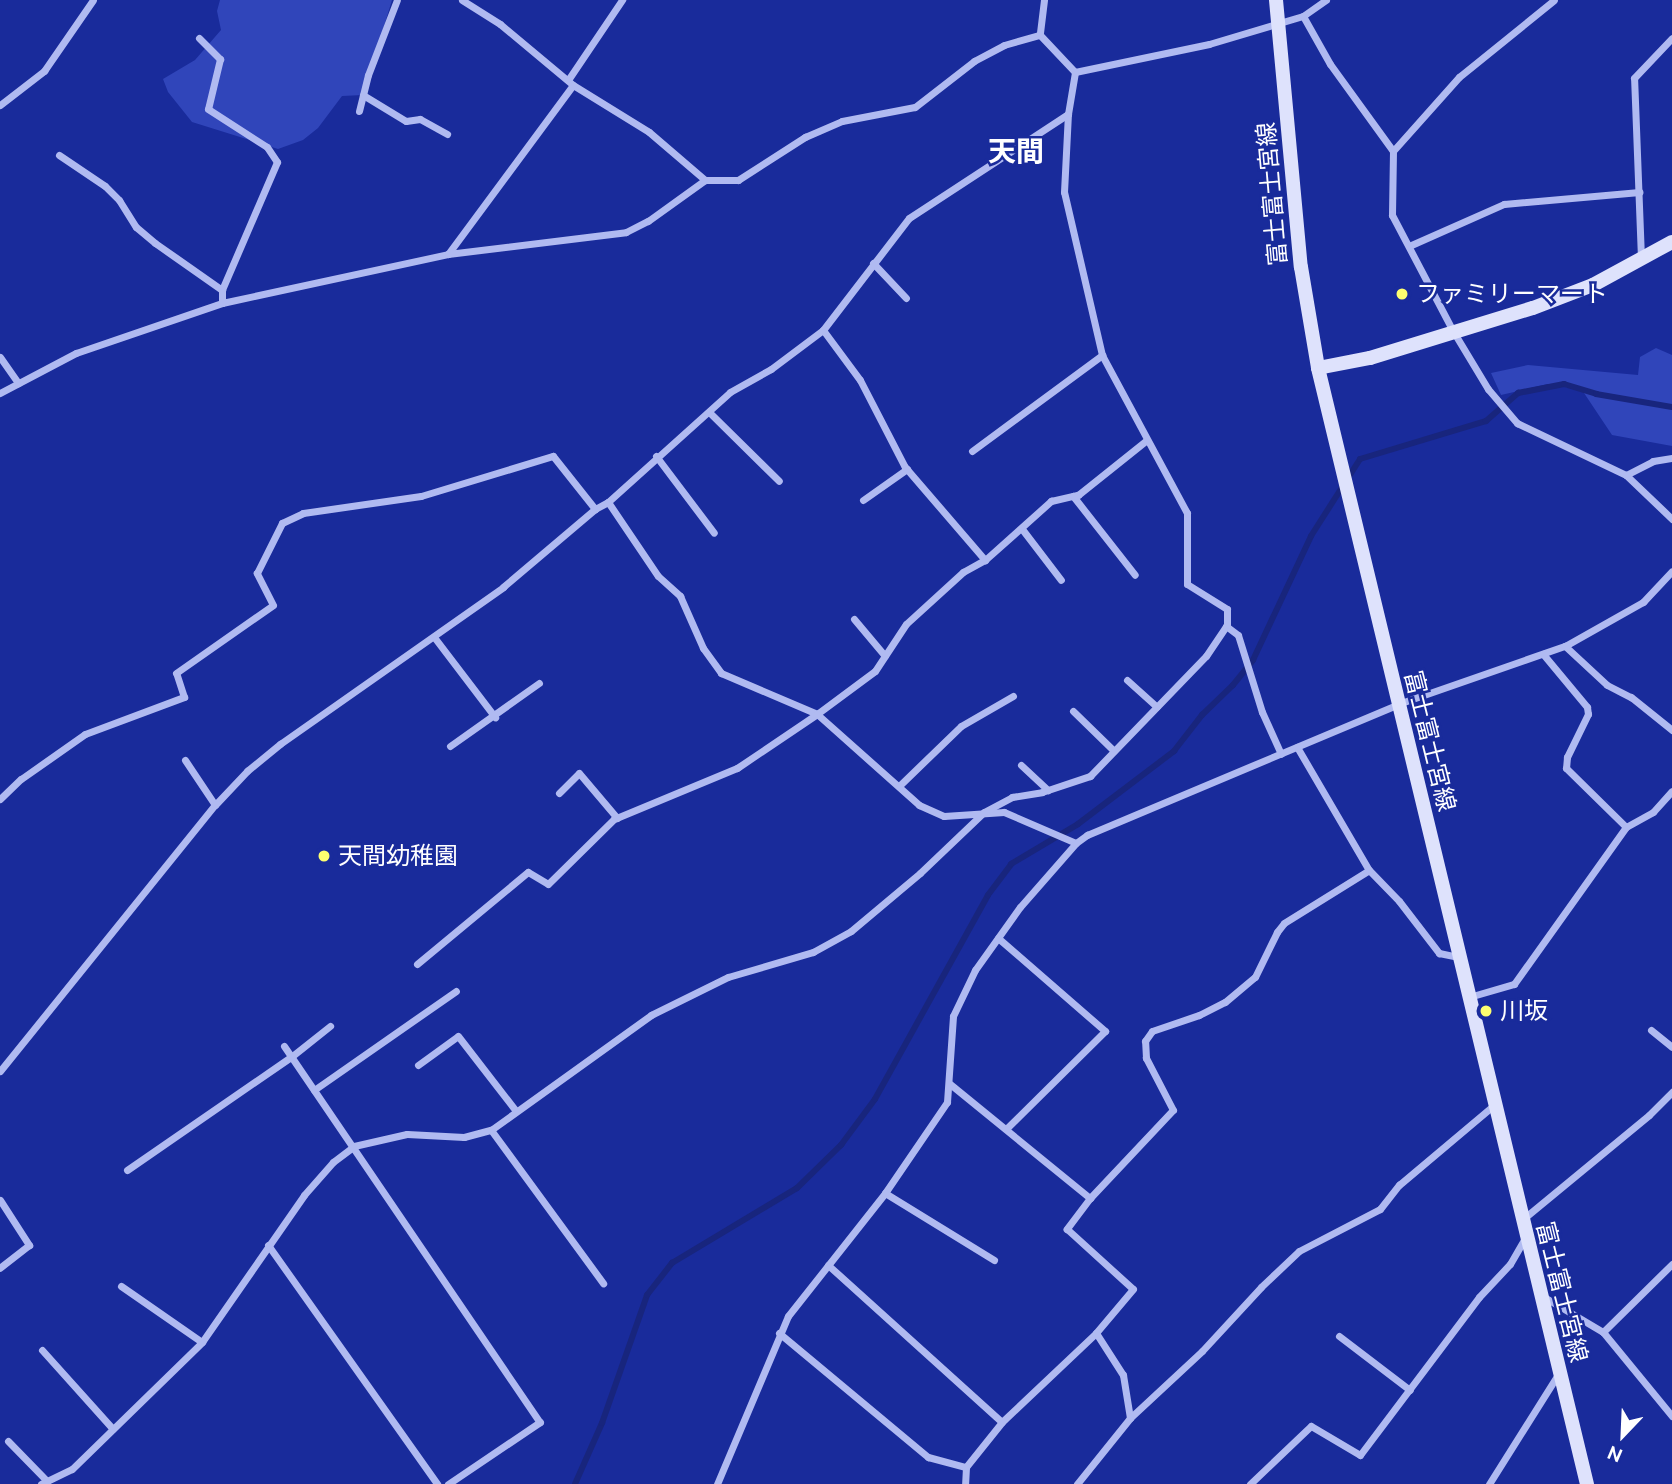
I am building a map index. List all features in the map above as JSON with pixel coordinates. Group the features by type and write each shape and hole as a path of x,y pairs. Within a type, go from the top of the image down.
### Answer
{"main road":[{"name":"富士富士宮線","path":"1276,0 1301,267 1318,368 1525,1238 1587,1484"},
{"path":"1318,368 1370,358 1533,308 1593,285 1672,242"}],"street":[{"path":"0,105 44,71 93,0"},
{"path":"359,111 397,0"},
{"path":"462,0 500,24 571,83 649,132 705,180"},
{"path":"448,254 571,83 622,0"},
{"path":"1044,0 1040,35 1075,72"},
{"path":"1075,72 1209,44 1303,16 1325,0"},
{"path":"1393,151 1459,77 1554,0"},
{"path":"1303,16 1330,64 1393,151 1392,215 1452,331 1488,389 1517,423 1626,475 1672,519"},
{"path":"0,393 76,353 222,303 448,254 626,232 648,221 705,180 738,180 805,137 842,121 915,107 974,61 1004,45 1040,35"},
{"path":"198,38 220,60 208,109 267,147 278,162 222,290 222,303"},
{"path":"1641,259 1634,78 1672,38"},
{"path":"8,1441 44,1483 72,1469 202,1342 304,1195 333,1162 354,1146 407,1134 464,1137 491,1130 651,1015 728,977 813,952 851,931 920,873 984,812 1012,797 1048,790 1090,776 1206,656 1226,626 1227,609 1187,584 1187,513 1102,355 1064,192 1068,114 1075,72"},
{"path":"363,95 406,121 420,119 447,134"},
{"path":"0,1071 215,805 247,771 280,744 503,587 595,509 608,502 730,392 771,369 823,330 849,300 873,263 909,218 1068,114"},
{"path":"59,155 105,186 119,200 136,227 155,243 222,290"},
{"path":"1409,246 1504,204 1639,192"},
{"path":"873,263 906,298"},
{"path":"823,330 860,380 907,469 985,559"},
{"path":"972,451 1102,355"},
{"path":"0,357 18,383"},
{"path":"709,412 779,481"},
{"path":"417,964 528,872 548,884 617,818 737,768 817,714 874,671 906,624 963,572 985,559 1051,501 1073,496 1147,440"},
{"path":"0,799 21,779 85,734 184,697 176,673 273,606 257,573 282,523 303,513 421,496 552,456 595,509"},
{"path":"656,456 714,533"},
{"path":"1626,475 1653,461 1672,458"},
{"path":"863,500 907,469"},
{"path":"1073,496 1135,575"},
{"path":"608,502 659,576 680,596 703,648 721,673 817,714 919,805 944,816 1004,812 1076,843"},
{"path":"1022,529 1061,580"},
{"path":"718,1484 779,1333 828,1265 885,1194 947,1102 953,1016 975,970 1052,868 1076,843 1087,835 1398,704 1565,646 1643,602 1672,571"},
{"path":"854,619 885,656"},
{"path":"1226,626 1238,635 1262,712 1281,754"},
{"path":"434,637 495,717"},
{"path":"1565,646 1607,685 1631,697 1672,730"},
{"path":"1543,654 1587,707 1588,714 1567,757 1566,768 1626,827"},
{"path":"1127,680 1157,707"},
{"path":"450,746 495,717 539,683"},
{"path":"899,786 961,726 1013,696"},
{"path":"1073,711 1114,751"},
{"path":"1297,747 1369,870 1399,901 1438,953 1458,957"},
{"path":"185,760 215,805"},
{"path":"1021,765 1048,790"},
{"path":"559,793 579,773 617,818"},
{"path":"1469,997 1514,984 1626,827 1653,811 1672,791"},
{"path":"965,1484 966,1467 1002,1422 1096,1333 1133,1289 1067,1230 1090,1198 1172,1110 1146,1058 1145,1041 1152,1031 1199,1015 1225,1002 1255,977 1284,923 1369,870"},
{"path":"998,938 1105,1031 1006,1129"},
{"path":"314,1090 456,991"},
{"path":"127,1170 291,1057 330,1026"},
{"path":"1651,1030 1672,1047"},
{"path":"418,1065 458,1036 516,1111"},
{"path":"284,1046 540,1422 448,1484"},
{"path":"950,1084 1090,1198"},
{"path":"1521,1221 1649,1115 1672,1092"},
{"path":"1077,1484 1130,1418 1202,1351 1261,1287 1299,1251 1380,1209 1399,1185 1494,1105"},
{"path":"491,1130 603,1283"},
{"path":"885,1194 994,1261"},
{"path":"0,1200 29,1245 0,1268"},
{"path":"1250,1484 1311,1426 1360,1455 1479,1297 1510,1264 1525,1238"},
{"path":"268,1245 437,1484"},
{"path":"1603,1332 1672,1264"},
{"path":"828,1265 1002,1422"},
{"path":"121,1286 202,1342"},
{"path":"1539,1292 1554,1305 1577,1314 1603,1332 1672,1416"},
{"path":"779,1333 928,1457 966,1467"},
{"path":"1096,1333 1123,1375 1130,1418"},
{"path":"1339,1336 1410,1390"},
{"path":"42,1350 113,1429"},
{"path":"1489,1484 1559,1372"}],"shaded area":[{"path":"220,0 392,0 363,95 342,96 318,128 303,140 278,149 192,122 168,92 163,79 195,60 221,30 217,11"},
{"path":"1656,348 1672,355 1672,446 1612,435 1582,390 1548,384 1501,395 1491,373 1528,365 1638,375 1640,357"}],"waterway":[{"path":"575,1484 602,1423 647,1295 672,1263 797,1188 841,1145 875,1099 988,895 1011,864 1078,824 1174,751 1202,715 1233,685 1253,660 1311,536 1360,459 1486,421 1518,393 1564,384 1596,394 1672,407"}],"place":[{"name":"ファミリーマート","path":"1402,294"},
{"name":"天間幼稚園","path":"324,856"},
{"name":"川坂","path":"1486,1011"}],"district":[{"name":"天間","path":"1016,151"}]}
